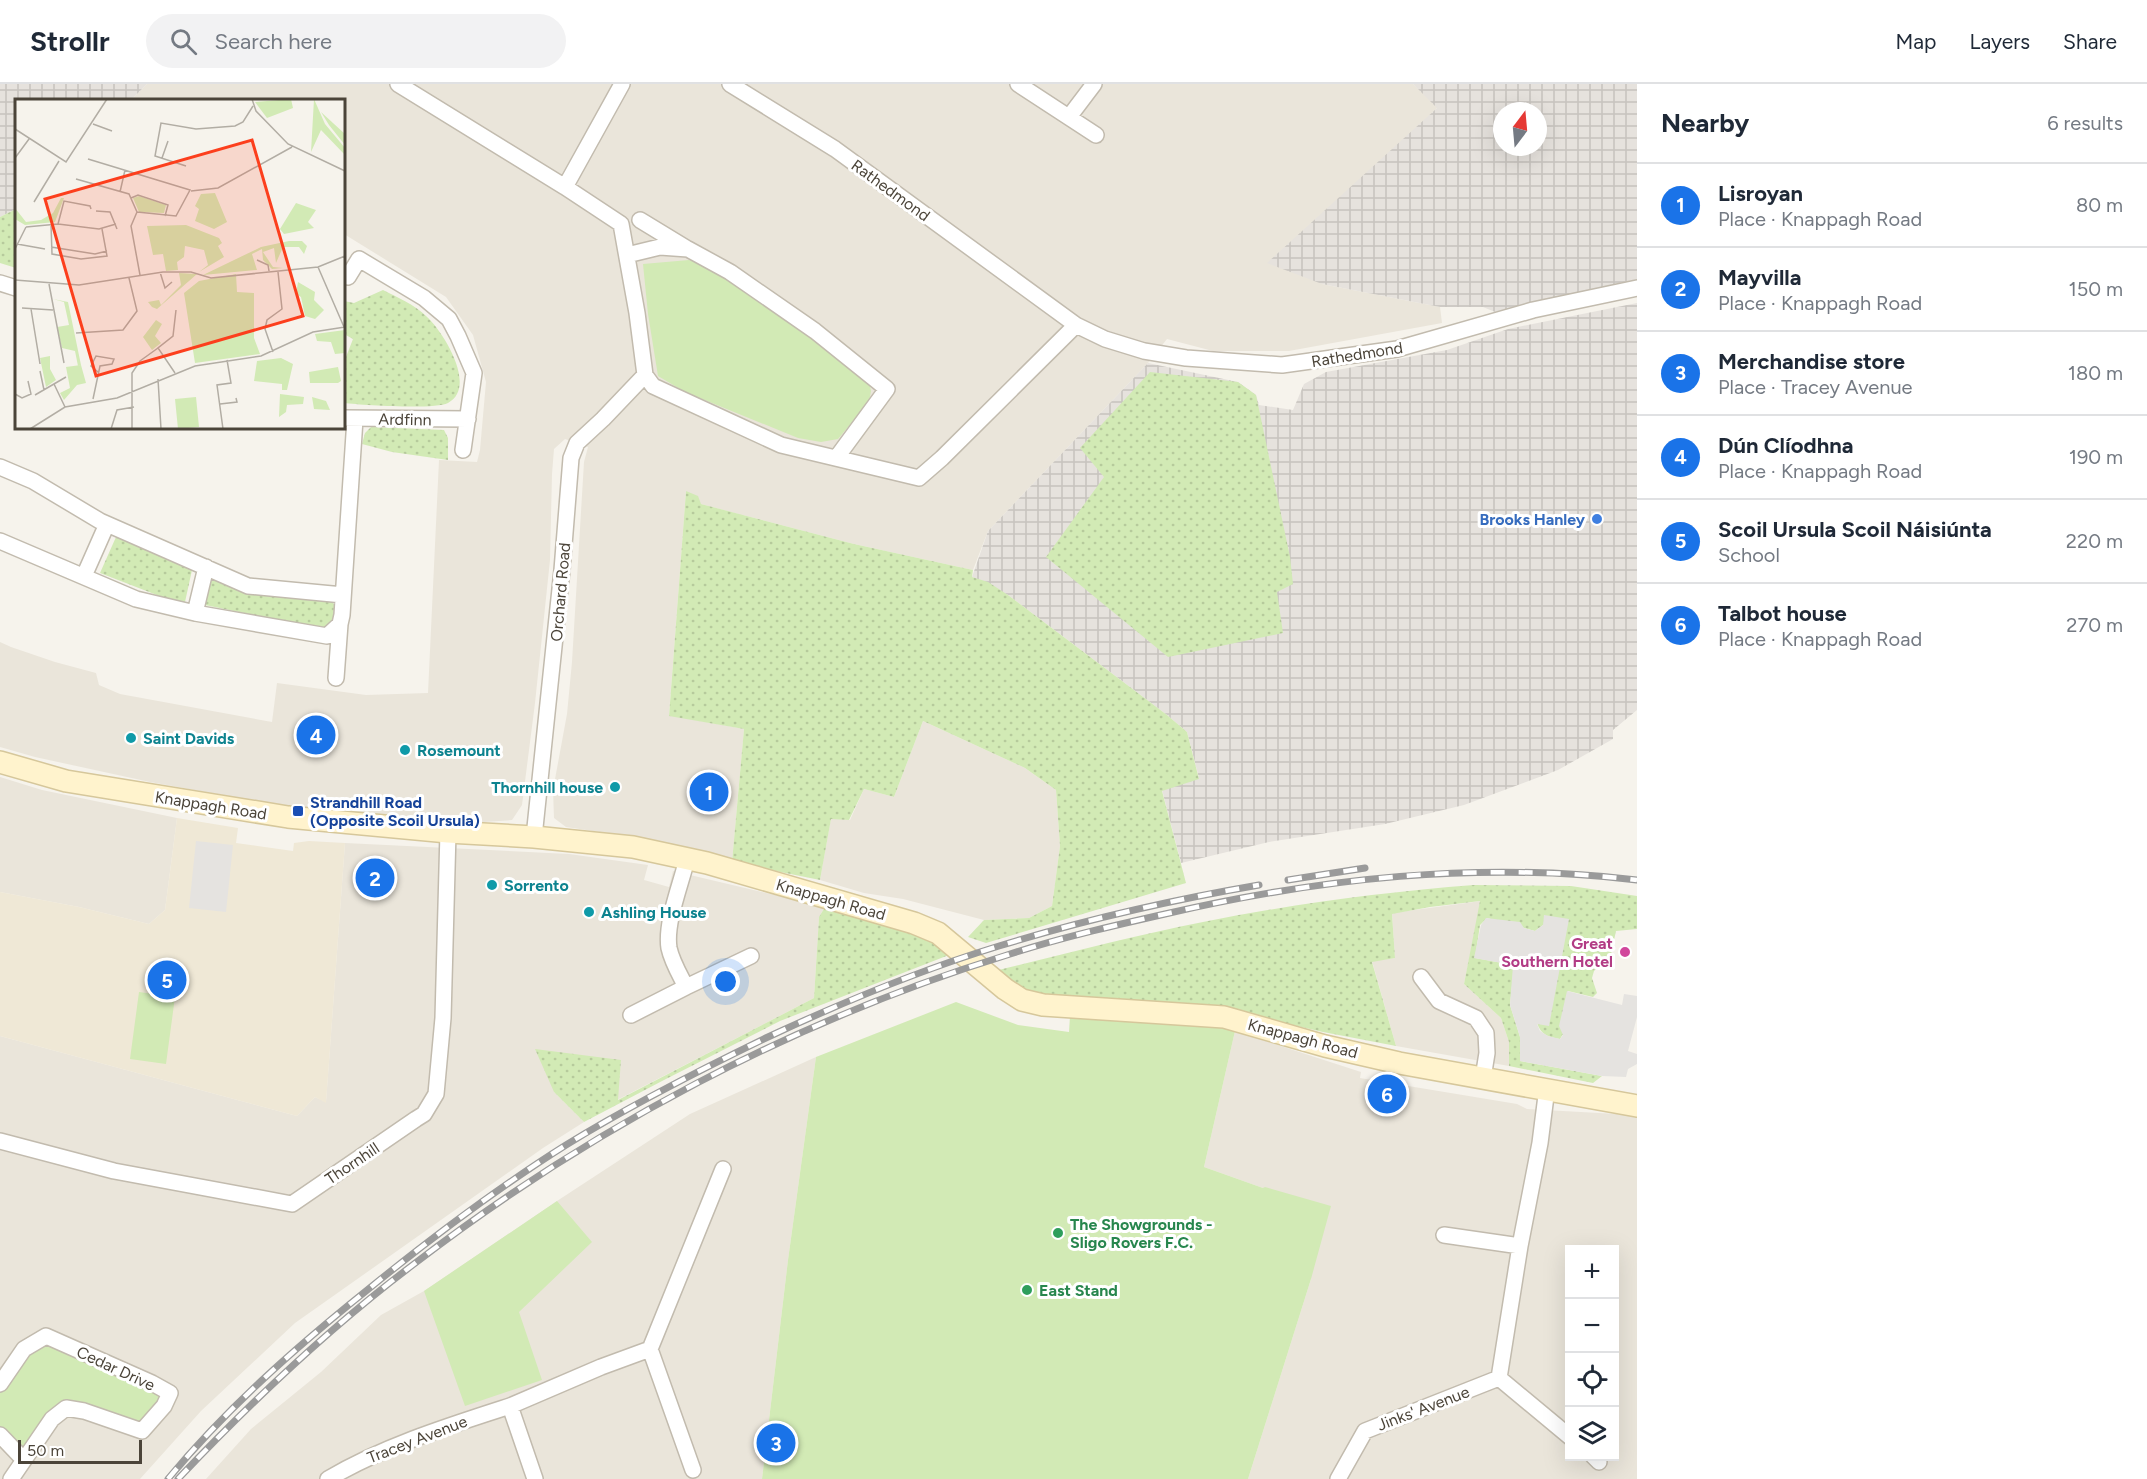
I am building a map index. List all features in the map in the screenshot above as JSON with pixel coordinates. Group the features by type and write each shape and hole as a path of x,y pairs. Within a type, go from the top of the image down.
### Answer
{"main road":[{"name":"Knappagh Road","path":"0,762 66,781 288,817 448,832 534,837 633,848 687,859 740,872 914,923 938,933 1005,990 1022,1000 1043,1005 1224,1017 1398,1063 1637,1106"}],"street":[{"path":"398,84 621,224 637,313 645,375 653,386 780,445 919,478 967,434 1076,324"},
{"path":"565,187 621,84"},
{"name":"Rathedmond","path":"730,84 835,149 1076,324 1105,339 1144,351 1186,358 1282,365 1397,350 1533,310 1637,288"},
{"path":"1018,84 1096,135"},
{"path":"1069,117 1094,84"},
{"path":"640,220 730,272 815,332 887,389 837,457"},
{"path":"627,255 660,247 688,249"},
{"path":"348,277 359,260 424,298 449,319 474,373 463,450"},
{"path":"0,283 15,288"},
{"name":"Orchard Road","path":"534,837 560,593 571,458 577,443 645,375"},
{"path":"336,678 343,595 349,418"},
{"name":"Ardfinn","path":"349,418 468,419"},
{"path":"0,467 33,481 108,524 248,586 343,595"},
{"path":"84,576 108,524"},
{"path":"0,541 136,599 195,613 319,636 327,636 340,624"},
{"path":"195,613 206,567"},
{"name":"Thornhill","path":"0,1140 114,1171 292,1204 424,1114 436,1094 443,1018 448,832"},
{"path":"686,987 669,946 671,921 687,859"},
{"path":"631,1015 751,956"},
{"path":"1421,976 1439,1001 1476,1018 1486,1033 1487,1053 1482,1078"},
{"path":"1547,1088 1540,1143 1520,1246 1500,1378 1565,1434"},
{"path":"693,1470 650,1349 723,1169"},
{"path":"1444,1235 1520,1246"},
{"name":"Cedar Drive","path":"0,1384 24,1349 46,1336 170,1393 164,1406 142,1431 84,1411 66,1408 52,1419 11,1479"},
{"name":"Tracey Avenue","path":"328,1479 354,1464 435,1431 510,1406 601,1367 650,1349"},
{"name":"Jinks' Avenue","path":"1338,1479 1365,1431 1500,1378"},
{"path":"510,1406 535,1479"},
{"path":"0,1435 24,1460"}],"shaded area":[{"path":"0,84 147,84 132,99 15,99 15,210 0,217"},
{"path":"147,84 1413,84 1438,107 1416,129 1322,284 1440,307 1442,323 1289,351 1213,351 1167,339 1148,363 988,531 973,570 854,544 701,504 686,491 669,715 744,729 732,862 654,840 566,827 554,818 553,790 567,714 572,662 584,462 588,447 565,439 554,449 550,560 535,703 522,805 512,820 484,822 343,812 261,802 150,782 0,747 0,642 55,662 96,673 99,685 120,694 272,722 277,683 366,695 428,693 439,460 477,462 486,382 473,335 446,297 345,235 345,99 132,99"},
{"path":"1413,84 1637,84 1637,279 1495,312 1483,307 1440,307 1322,284 1267,263 1437,108"},
{"path":"1637,303 1637,710 1613,730 1613,739 1558,770 1464,805 1385,824 1269,842 1181,863 1162,790 1199,778 1187,732 1008,595 972,577 988,531 1148,363 1238,382 1256,395 1259,405 1293,410 1304,384 1326,372 1447,350 1508,329"},
{"path":"923,721 1025,768 1056,790 1060,846 1052,906 1029,918 984,920 903,899 864,893 820,880 831,818 850,820 864,789 894,797"},
{"path":"0,777 42,790 177,818 165,910 149,924 79,907 0,892"},
{"path":"177,818 238,828 236,843 293,851 294,843 309,841 345,843 326,1103 315,1097 297,1116 0,1036 0,892 79,907 149,924 165,910"},
{"path":"196,841 233,845 226,912 189,908"},
{"path":"345,843 569,854 648,865 644,880 669,887 673,871 825,907 819,917 814,998 617,1100 621,1060 554,1092 584,1122 543,1148 295,1323 201,1411 140,1479 0,1479 0,1036 297,1116 315,1097 326,1102"},
{"path":"1481,901 1464,984 1501,1018 1509,1042 1509,1066 1396,1046 1372,961 1395,958 1392,913"},
{"path":"1544,915 1569,919 1549,1026 1537,1024 1540,1031 1560,1039 1563,1035 1559,1026 1567,991 1622,1005 1624,994 1637,996 1637,1017 1628,1051 1637,1054 1637,1064 1628,1069 1626,1077 1602,1076 1520,1061 1520,1037 1510,1005 1513,965 1474,958 1481,925 1486,918 1520,922 1524,928 1535,931 1543,925"},
{"path":"1235,1031 1361,1072 1360,1078 1517,1104 1527,1109 1637,1117 1637,1479 1248,1479 1311,1279 1263,1188 1204,1167"},
{"path":"816,1057 788,1260 762,1479 206,1479 251,1429 321,1372 381,1315 424,1291 690,1114"}],"green space":[{"path":"15,210 15,268 0,263 0,217"},
{"path":"689,260 737,286 869,381 871,391 869,402 838,439 821,442 798,438 685,392 658,376 643,264"},
{"path":"383,290 422,312 441,334 455,359 460,385 456,395 448,403 428,406 345,403 345,359 353,339 345,335 345,301 354,303"},
{"path":"1150,372 1238,382 1256,395 1290,557 1293,584 1277,592 1283,633 1168,657 1046,557 1104,477 1080,448"},
{"path":"371,427 444,430 448,438 448,460 392,452 362,444 365,433"},
{"path":"686,491 698,496 701,504 854,544 973,570 972,577 988,582 1008,595 1167,715 1187,732 1199,779 1162,791 1186,883 986,943 968,937 984,920 1029,918 1052,906 1060,846 1056,790 1025,768 923,721 894,797 864,789 849,820 831,819 820,880 732,862 744,729 669,716"},
{"path":"116,537 192,570 185,602 162,597 100,573"},
{"path":"212,578 251,593 296,599 329,599 334,604 332,620 329,626 322,629 205,605"},
{"path":"1474,885 1571,886 1637,896 1637,929 1616,931 1609,964 1599,966 1594,971 1592,978 1597,993 1593,997 1568,991 1563,1034 1560,1039 1546,1035 1537,1023 1549,1025 1543,925 1535,931 1487,918 1480,925 1475,958 1514,965 1510,1005 1520,1037 1520,1061 1602,1076 1593,1083 1509,1066 1509,1042 1501,1018 1464,984 1480,901 1392,914 1395,958 1372,962 1396,1046 1224,1009 1045,998 1017,987 995,971 1151,933 1237,916 1338,899"},
{"path":"825,907 911,930 954,953 780,1021 584,1122 554,1092 535,1049 621,1060 618,1100 814,998 819,917"},
{"path":"139,992 175,997 166,1064 130,1059"},
{"name":"The Showgrounds - Sligo Rovers F.C.","path":"956,1002 1018,1025 1069,1032 1070,1016 1203,1024 1235,1031 1204,1167 1263,1188 1331,1206 1311,1279 1248,1479 762,1479 788,1260 816,1057"},
{"path":"557,1201 592,1242 519,1312 542,1380 465,1406 424,1291"},
{"path":"47,1343 163,1395 139,1427 63,1405 23,1453 0,1426 0,1393 29,1352"}],"railway":[{"path":"1288,880 1365,868"},
{"path":"178,1479 262,1394 321,1340 382,1288 482,1214 623,1124 697,1083 849,1012 927,982 1046,943 1165,914 1282,891 1341,882 1459,873 1518,872 1637,880"},
{"path":"168,1479 213,1428 262,1380 390,1272 514,1179 566,1145 641,1102 796,1024 940,965 1095,919 1259,885"}],"place":[{"name":"Brooks Hanley","path":"1597,519"},
{"name":"Dún Clíodhna","path":"316,735"},
{"name":"Saint Davids","path":"131,738"},
{"name":"Rosemount","path":"405,750"},
{"name":"Thornhill house","path":"615,787"},
{"name":"Lisroyan","path":"709,792"},
{"name":"Strandhill Road (Opposite Scoil Ursula)","path":"298,811"},
{"name":"Mayvilla","path":"375,878"},
{"name":"Sorrento","path":"492,885"},
{"name":"Ashling House","path":"589,912"},
{"name":"Great Southern Hotel","path":"1625,952"},
{"name":"Scoil Ursula Scoil Náisiúnta","path":"167,980"},
{"name":"Talbot house","path":"1387,1094"},
{"name":"The Showgrounds - Sligo Rovers F.C.","path":"1058,1233"},
{"name":"East Stand","path":"1027,1290"},
{"name":"Merchandise store","path":"776,1443"}]}
